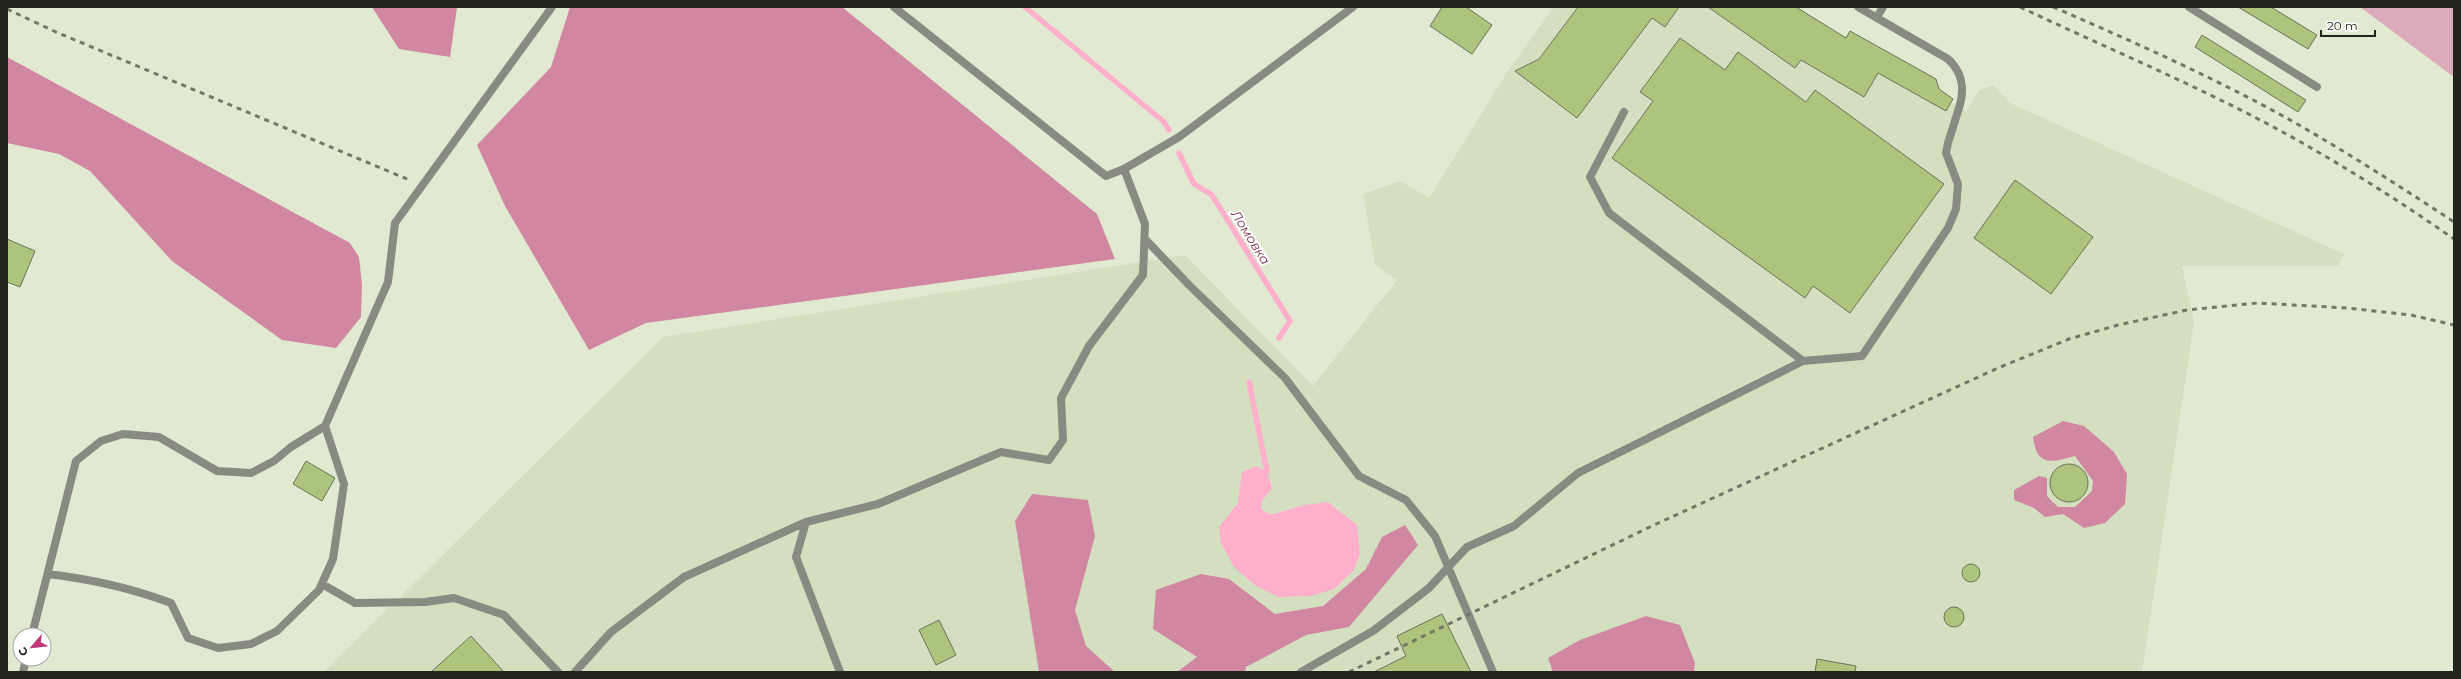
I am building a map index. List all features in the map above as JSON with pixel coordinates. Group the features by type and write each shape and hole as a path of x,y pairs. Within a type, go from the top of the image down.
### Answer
{"street":[{"path":"34,627 76,461 101,441 123,434 159,437 217,471 251,473 274,461 291,447 325,426 388,282 395,223 552,7"},
{"path":"894,7 1106,176 1124,169 1179,137 1353,7"},
{"path":"1301,672 1373,632 1429,588 1467,547 1514,526 1578,473 1804,361 1862,356 1948,228 1956,209 1958,184 1946,153 1964,91 1962,81 1953,64 1877,17 1858,7"},
{"path":"1877,17 1883,7"},
{"path":"2189,7 2317,87"},
{"path":"1624,112 1590,177 1609,213 1804,361"},
{"path":"575,672 611,632 684,577 806,522 878,504 1001,452 1049,460 1063,440 1061,398 1089,346 1143,275 1145,224 1124,169"},
{"path":"1145,239 1188,285 1285,378 1359,476 1406,500 1435,536 1493,672"},
{"path":"48,574 83,578 134,590 171,603 188,638 218,648 251,644 277,631 319,590 333,558 344,484 325,426"},
{"path":"806,522 796,557 840,672"},
{"path":"322,584 355,603 425,602 454,598 504,615 558,672"}],"shaded area":[{"path":"372,7 457,7 450,57 399,49"},
{"path":"570,7 842,7 1097,214 1115,259 646,323 589,350 505,206 477,145 551,67"},
{"path":"1554,7 1793,7 1966,112 1979,90 1993,85 2010,103 2344,254 2338,266 2182,266 2194,322 2142,672 324,672 663,337 1185,255 1313,386 1397,280 1375,265 1363,194 1401,181 1429,198 1511,66"},
{"path":"2360,7 2454,7 2454,77"},
{"path":"7,57 350,243 359,257 362,285 361,317 336,348 282,340 172,261 90,171 59,154 7,143"},
{"path":"2063,421 2084,426 2114,452 2127,474 2125,504 2105,523 2084,528 2063,514 2045,517 2034,508 2014,500 2014,490 2039,476 2047,478 2047,496 2058,507 2075,507 2092,491 2093,481 2075,456 2053,461 2047,460 2038,454 2035,447 2033,437"},
{"path":"1256,466 1267,472 1272,488 1262,501 1261,509 1271,515 1304,505 1328,502 1357,525 1360,554 1354,570 1334,589 1311,596 1279,597 1256,586 1234,567 1221,543 1219,527 1238,503 1242,472"},
{"path":"1032,494 1088,500 1095,536 1075,610 1086,646 1115,672 1039,672 1015,521"},
{"path":"1405,525 1418,545 1349,627 1306,635 1246,667 1245,672 1177,672 1197,657 1153,629 1156,590 1201,574 1229,579 1275,614 1323,606 1366,569 1382,537"},
{"path":"1646,616 1680,625 1695,663 1694,672 1553,672 1548,658 1580,640"}],"building":[{"path":"1442,7 1466,7 1492,25 1472,54 1430,26"},
{"path":"1578,7 1679,7 1665,27 1652,18 1577,118 1515,71 1539,59"},
{"path":"1708,7 1796,7 1846,38 1850,31 1936,79 1939,89 1953,99 1946,111 1878,73 1864,97 1801,60 1795,68"},
{"path":"2238,7 2271,7 2317,35 2308,49"},
{"path":"2202,35 2306,100 2298,112 2195,47"},
{"path":"1680,38 1725,70 1738,52 1806,102 1815,90 1944,184 1850,313 1813,286 1805,298 1612,158 1653,101 1640,92"},
{"path":"2015,180 2093,237 2051,294 1974,238"},
{"path":"7,239 35,251 20,287 7,282"},
{"path":"306,461 335,478 322,501 293,484"},
{"path":"2065,464 2073,464 2080,467 2085,472 2088,483 2085,494 2080,499 2073,502 2065,502 2058,499 2053,494 2050,487 2050,479 2053,472 2058,467"},
{"path":"1967,564 1975,564 1980,569 1978,580 1975,582 1967,582 1962,577 1962,569"},
{"path":"1954,607 1961,610 1964,617 1961,624 1954,627 1947,624 1944,617 1947,610"},
{"path":"1442,614 1471,672 1374,672 1406,656 1397,636"},
{"path":"939,620 956,655 936,665 919,630"},
{"path":"471,636 504,672 431,672"},
{"path":"1817,659 1856,666 1855,672 1815,672"}],"waterway":[{"name":"Ломовка","path":"1025,7 1163,121 1169,130"},
{"name":"Ломовка","path":"1179,153 1194,184 1212,195 1290,321 1279,338"},
{"path":"1249,382 1267,472"}],"railway":[{"path":"2020,7 2167,74 2276,128 2366,181 2454,239"},
{"path":"2053,7 2174,61 2263,105 2354,158 2454,222"},
{"path":"7,9 56,32 407,179"},
{"path":"1349,672 1654,525 1998,368 2069,339 2118,325 2187,310 2258,303 2347,308 2411,315 2454,325"}]}
